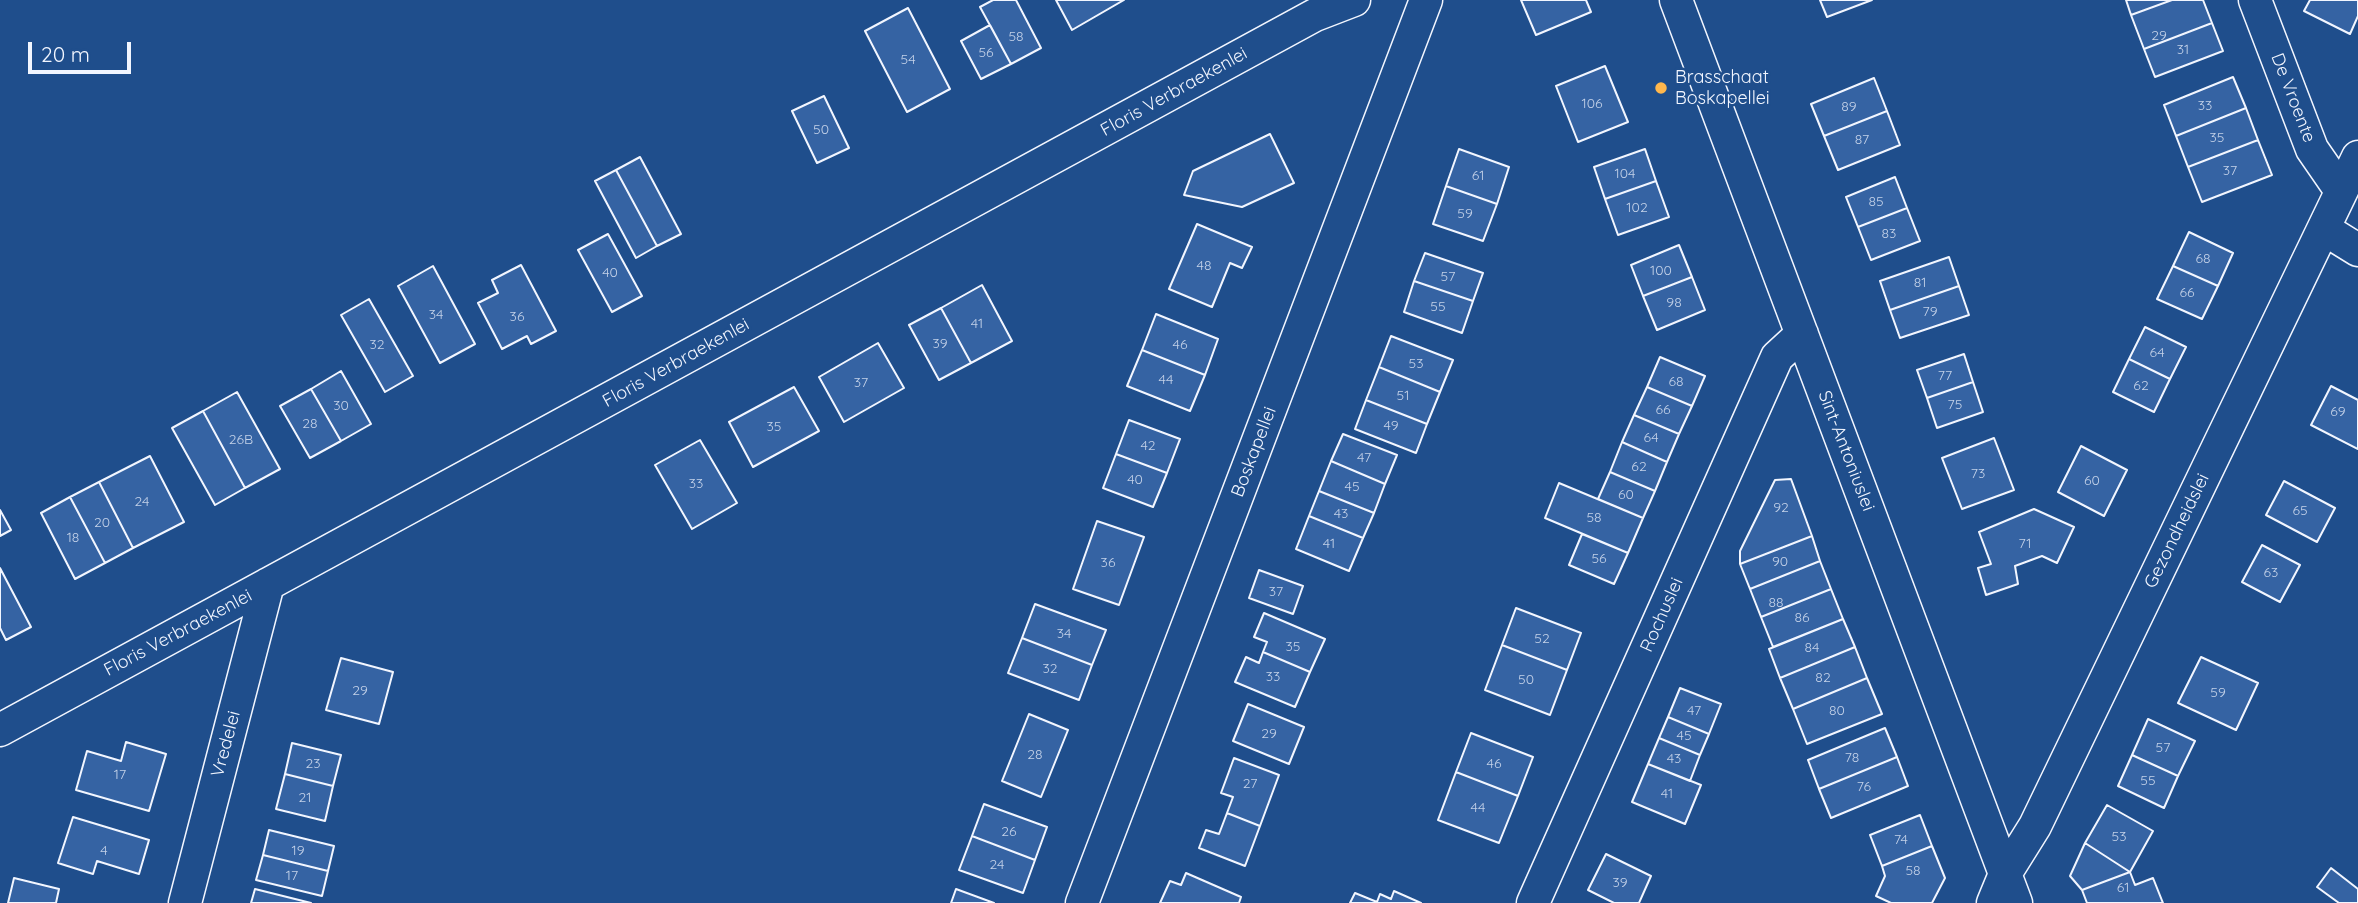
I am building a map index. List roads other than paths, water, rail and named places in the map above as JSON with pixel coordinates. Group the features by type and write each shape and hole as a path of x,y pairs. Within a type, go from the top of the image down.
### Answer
{"street":[{"name":"Floris Verbraekenlei","path":"0,730 1315,15 1354,0"},
{"name":"Boskapellei","path":"1082,903 1426,0"},
{"name":"Sint-Antoniuslei","path":"1676,0 2017,903"},
{"name":"De Vroente","path":"2255,0 2312,149 2341,191"},
{"name":"Gezondheidslei","path":"1993,903 2005,874 2035,826 2358,157"},
{"path":"2324,229 2358,250"},
{"name":"Rochuslei","path":"1533,903 1777,357 1802,334"},
{"name":"Vredelei","path":"185,903 268,584"}],"place":[{"name":"Brasschaat Boskapellei","path":"1661,88"}]}
